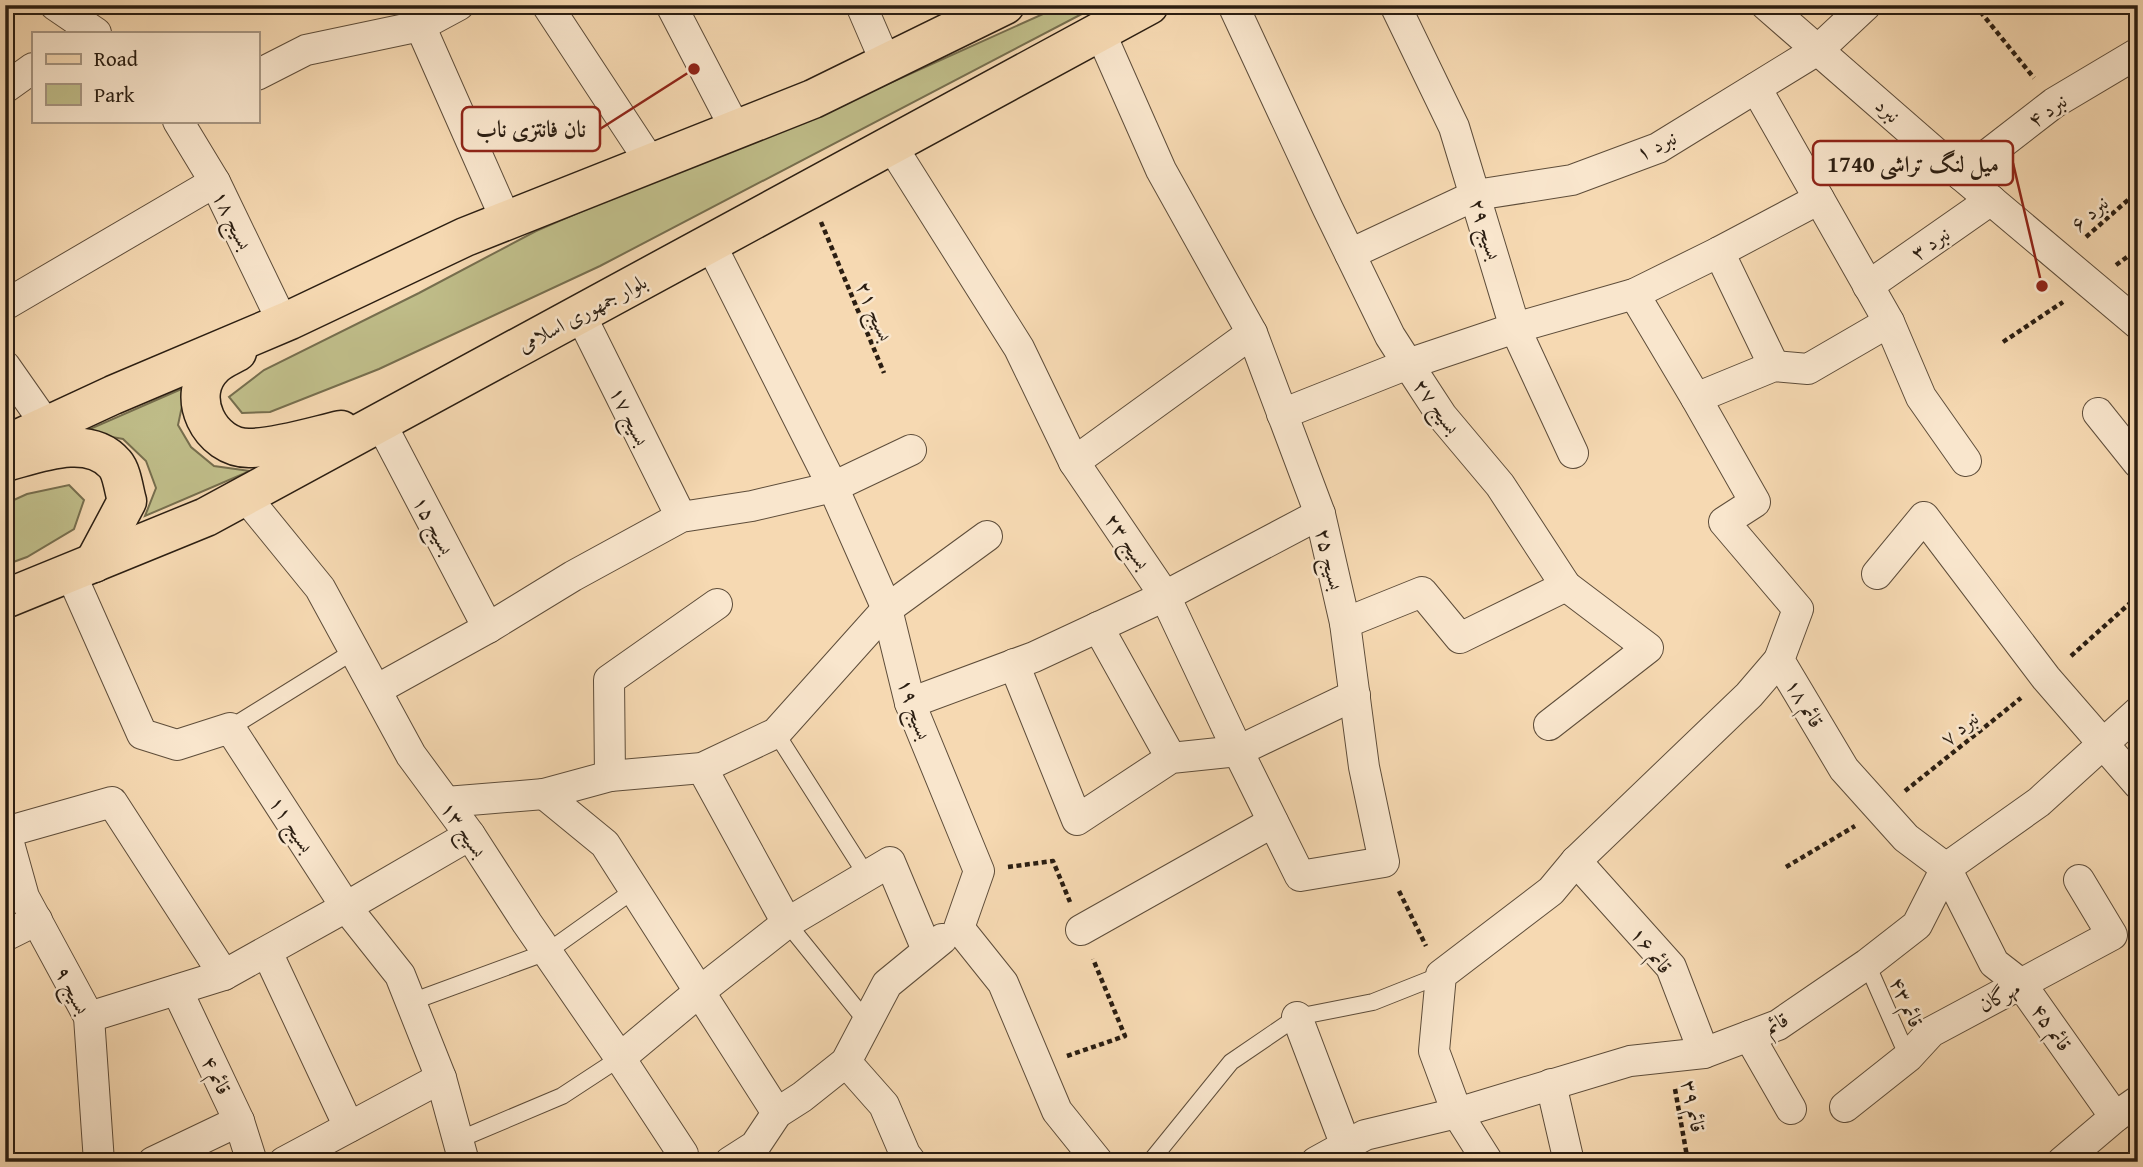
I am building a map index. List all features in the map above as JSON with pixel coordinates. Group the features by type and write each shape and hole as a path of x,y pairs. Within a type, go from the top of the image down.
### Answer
{"main road":[{"path":"5,445 113,395 286,321 465,237 813,99 1005,5"},
{"name":"بلوار جمهوری اسلامی","path":"5,599 206,517 1149,5"},
{"path":"286,321 213,366 204,382 200,398 203,416 213,432 229,443 248,449 380,422"},
{"path":"5,461 56,449 95,448 117,465 127,501 82,568"}],"street":[{"path":"55,5 88,32"},
{"path":"259,74 306,50 458,5"},
{"path":"547,5 651,163"},
{"path":"671,5 736,130"},
{"path":"861,5 886,63"},
{"name":"بسیج ۲۷","path":"1233,5 1350,254 1390,336 1408,364 1442,416 1500,485 1566,586 1648,648 1549,724"},
{"name":"بسیج ۲۹","path":"1395,5 1454,127 1515,328 1573,453"},
{"name":"نبرد","path":"1766,5 1991,201 2138,324"},
{"name":"نبرد ۱","path":"1350,254 1476,195 1573,180 1658,148 1819,49 1866,5"},
{"path":"415,16 506,220"},
{"name":"بسیج ۲۵","path":"1100,32 1161,170 1252,333 1320,514 1345,623 1364,767 1384,862"},
{"name":"نبرد ۴","path":"1961,175 2054,103 2138,54"},
{"path":"5,88 32,69"},
{"path":"1756,88 1889,322 1922,397 1966,461"},
{"name":"بسیج ۱۸","path":"179,122 215,182 286,321"},
{"name":"بسیج ۲۳","path":"891,145 1019,348 1074,462 1166,596 1300,876 1384,862"},
{"path":"5,305 215,182"},
{"path":"1282,414 1408,364 1515,328 1634,294 1819,199"},
{"name":"نبرد ۳","path":"1868,286 1991,201"},
{"name":"بسیج ۱۹","path":"710,243 833,487 887,609 910,703 979,871 959,928"},
{"path":"1719,252 1774,366"},
{"path":"1634,294 1696,398 1774,366 1808,369 1889,322"},
{"name":"بسیج ۱۷","path":"580,314 681,517"},
{"path":"1074,462 1252,333"},
{"path":"5,366 47,426"},
{"name":"قائم ۱۸","path":"1696,398 1755,502 1724,522 1798,609 1779,660 1844,769 1906,838 1945,868"},
{"path":"2098,413 2138,463"},
{"name":"بسیج ۱۵","path":"380,422 488,628"},
{"path":"376,690 681,517 751,506 833,487 911,450"},
{"name":"بسیج ۱۳","path":"245,496 320,588 411,755 470,835 620,1058 683,1154 682,1162"},
{"path":"910,703 1034,657 1166,596 1320,514"},
{"path":"1877,574 1924,517 2046,678 2138,784"},
{"path":"446,802 544,794 610,776 702,768 776,733 887,609 987,536"},
{"path":"82,568 142,734 177,745 230,728"},
{"path":"1345,623 1422,592 1460,638 1566,586"},
{"path":"610,776 609,680 718,604"},
{"path":"1098,627 1171,758"},
{"path":"1488,1162 1457,1113 1434,1051 1441,975 1551,891 1576,861 1749,695 1779,660"},
{"path":"1013,664 1077,820 1171,758 1238,751 1354,695"},
{"name":"قائم","path":"1316,1162 1365,1135 1457,1113 1630,1061 1704,1053 1778,1025 1867,964 1917,925 1945,868 2039,802 2138,712"},
{"name":"بسیج ۱۱","path":"230,728 346,907 400,975 441,1077 461,1151"},
{"path":"702,768 787,923"},
{"path":"544,794 605,844 777,1113"},
{"path":"6,830 112,802 224,975"},
{"path":"1081,930 1273,822"},
{"name":"بسیج ۹","path":"6,830 24,897 89,1017 99,1162"},
{"path":"89,1017 224,975 470,835"},
{"name":"قائم ۱۶","path":"1576,861 1671,967 1704,1053"},
{"path":"620,1058 787,923 890,862 927,950"},
{"name":"قائم ۴۵","path":"1945,868 1994,963 2021,984 2127,1109"},
{"name":"مهرگان","path":"1845,1107 1908,1057 1931,1032 2112,935 2079,880"},
{"path":"5,936 37,920"},
{"path":"730,1162 755,1146 777,1113 846,1062 887,984 927,950 959,928 1003,983 1057,1111 1098,1162"},
{"path":"267,952 349,1127"},
{"name":"قائم ۴","path":"177,990 239,1121 252,1162"},
{"path":"1297,1017 1346,1146"},
{"path":"1749,1036 1791,1109"},
{"path":"846,1062 884,1105 911,1162"},
{"path":"284,1162 441,1077"},
{"path":"1551,1084 1569,1162"},
{"path":"2069,1160 2127,1109"},
{"path":"153,1162 239,1121"}],"lane":[{"path":"230,728 354,651"},
{"path":"776,733 867,876"},
{"path":"411,1002 547,952 634,891"},
{"path":"787,923 867,1022"},
{"name":"قائم ۴۳","path":"1867,964 1908,1057"},
{"path":"1150,1162 1230,1062 1297,1017 1373,1002 1441,975"},
{"path":"461,1151 562,1096 620,1058"}],"path":[{"path":"1975,5 2054,103"},
{"name":"نبرد ۶","path":"2060,259 2138,191"},
{"name":"بسیج ۲۱","path":"837,261 884,373"},
{"path":"2003,342 2091,284"},
{"name":"نبرد ۷","path":"1786,867 1881,810 2046,678 2138,596"},
{"path":"1384,862 1441,975"},
{"name":"قائم ۳۹","path":"1669,1057 1688,1162"}],"green space":[{"path":"1063,5 1099,5 600,266 379,369 270,412 242,413 229,397 264,370 536,231 872,91"},
{"path":"186,387 178,425 191,447 214,466 250,471 145,516 156,488 146,461 123,439 83,432"},
{"path":"69,485 84,500 74,529 27,557 5,565 5,504 27,494"}],"place":[{"name":"نان فانتزی ناب","path":"694,69"},
{"name":"میل لنگ تراشی 1740","path":"2042,286"}]}
